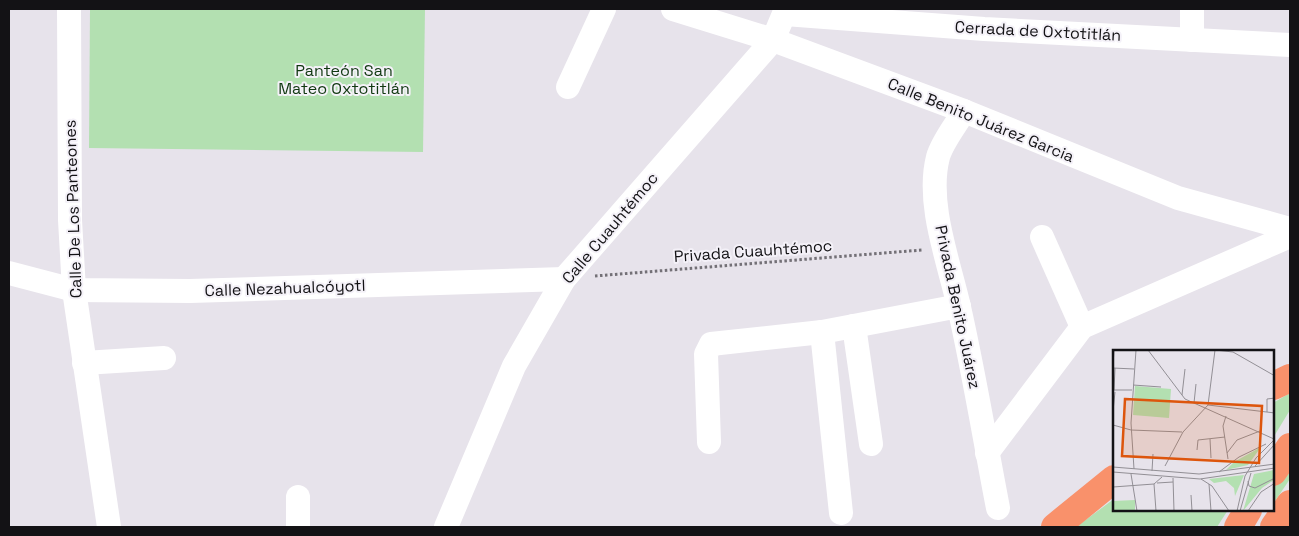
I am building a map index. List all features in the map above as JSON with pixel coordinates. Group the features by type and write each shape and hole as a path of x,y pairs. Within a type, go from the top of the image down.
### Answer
{"highway":[{"path":"1274,386 1290,378"},
{"path":"1274,471 1290,447"},
{"path":"1054,527 1113,480"},
{"path":"1238,527 1247,511"}],"street":[{"name":"Calle De Los Panteones","path":"69,9 70,220 74,290 109,527"},
{"path":"568,87 604,9"},
{"name":"Calle Benito Juárez Garcia","path":"674,9 773,40 964,111 1178,198 1290,229"},
{"path":"1192,9 1192,40"},
{"name":"Calle Cuauhtémoc","path":"446,527 514,366 564,279 773,40 786,11"},
{"name":"Cerrada de Oxtotitlán","path":"786,11 984,29 1290,45"},
{"name":"Privada Benito Juárez","path":"964,111 938,156 935,178 937,206 944,248 959,306 998,508"},
{"path":"1042,236 1082,327"},
{"path":"987,453 1082,327 1290,236"},
{"name":"Calle Nezahualcóyotl","path":"9,273 74,290 190,291 564,279"},
{"path":"709,442 706,354 711,344 822,332 959,306"},
{"path":"854,326 871,444"},
{"path":"822,332 841,513"},
{"path":"84,364 164,358"},
{"path":"298,497 298,527"}],"path":[{"name":"Privada Cuauhtémoc","path":"564,279 944,248"}],"green space":[{"name":"Panteón San Mateo Oxtotitlán","path":"90,9 425,9 423,152 89,148"},
{"path":"1290,393 1290,410 1274,436 1274,402"},
{"path":"1290,462 1290,479 1274,503 1274,485"},
{"path":"1113,500 1113,511 1227,511 1217,527 1076,527"}]}
